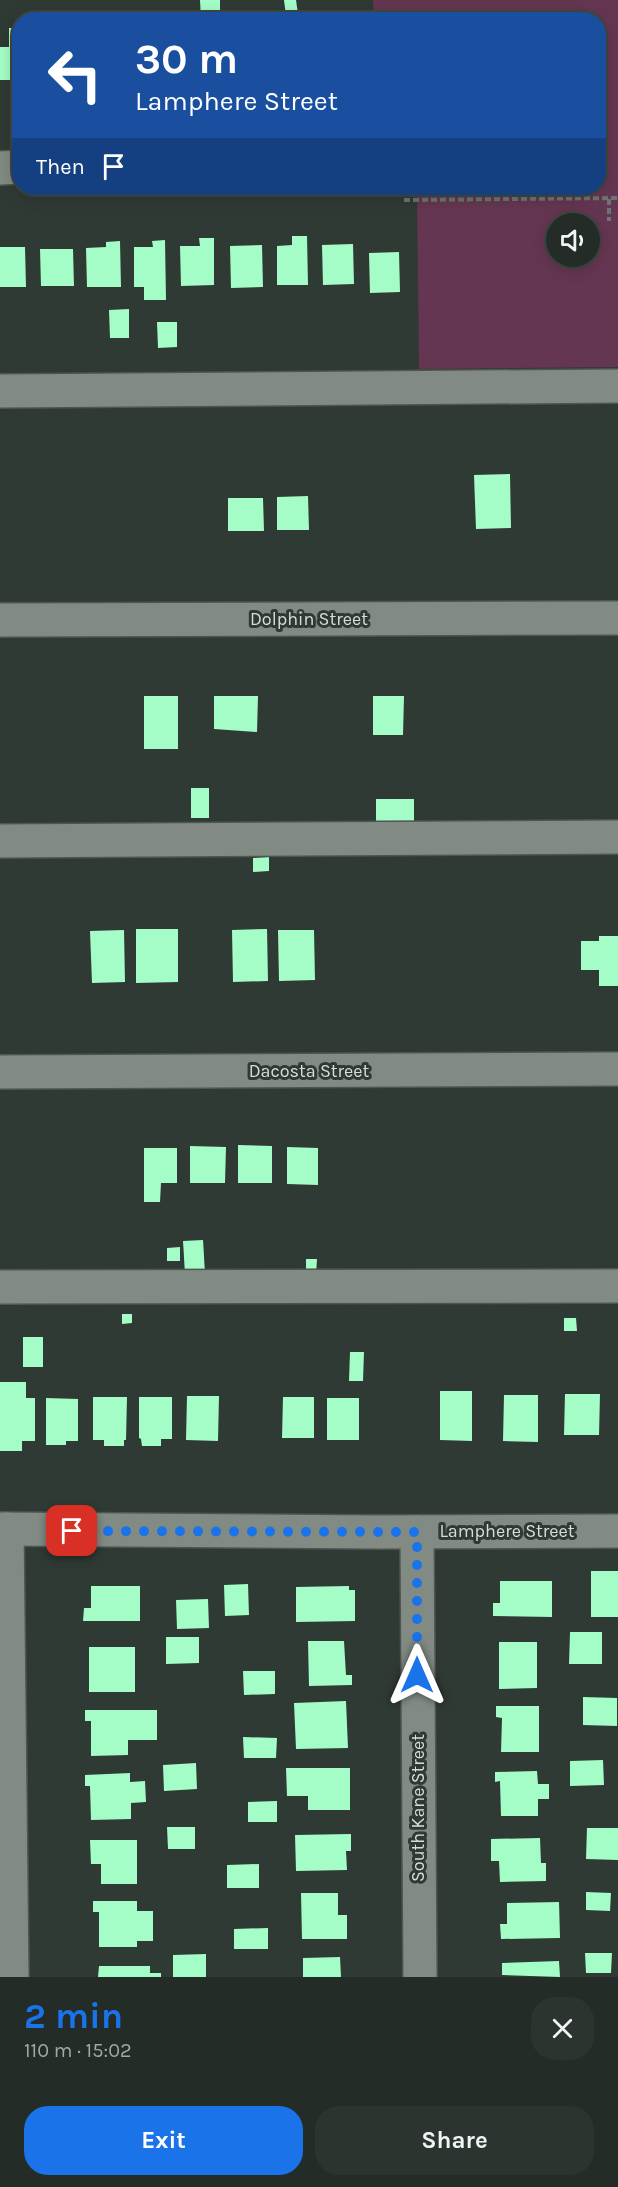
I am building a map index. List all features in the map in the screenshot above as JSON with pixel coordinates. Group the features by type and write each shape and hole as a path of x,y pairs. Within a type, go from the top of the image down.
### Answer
{"street":[{"path":"0,392 618,386"},
{"name":"Dolphin Street","path":"0,620 618,618"},
{"path":"0,842 618,837"},
{"name":"Dacosta Street","path":"0,1072 618,1069"},
{"path":"0,1287 618,1286"},
{"path":"4,1529 12,1977"},
{"name":"Lamphere Street","path":"4,1529 618,1531"},
{"name":"South Kane Street","path":"417,1532 420,1977"}],"path":[{"path":"404,200 618,198"},
{"path":"609,199 609,221"}],"shaded area":[{"path":"373,0 618,0 618,367 419,369 417,195 606,195 606,12 374,12"}],"building":[{"path":"200,0 220,0 220,12 201,12"},
{"path":"284,0 296,0 298,12 286,12"},
{"path":"9,28 12,28 12,80 0,80 0,47 9,47"},
{"path":"292,236 307,236 308,285 277,285 277,246 292,245"},
{"path":"199,238 214,238 214,285 181,286 180,246 200,246"},
{"path":"165,240 166,300 144,300 144,287 134,287 134,247 153,247 152,241"},
{"path":"120,241 121,287 87,287 86,248 106,247 106,242"},
{"path":"353,244 354,284 323,285 322,245"},
{"path":"262,245 263,287 231,288 230,246"},
{"path":"0,247 25,247 26,287 0,287"},
{"path":"40,249 73,249 74,286 41,286"},
{"path":"399,252 400,292 370,293 369,253"},
{"path":"129,309 129,338 110,338 109,310"},
{"path":"157,322 177,322 177,347 158,348"},
{"path":"510,474 511,528 476,529 474,475"},
{"path":"308,496 309,530 277,530 277,497"},
{"path":"228,498 263,498 264,531 228,531"},
{"path":"144,696 178,696 178,749 144,749"},
{"path":"214,696 258,696 257,732 214,729"},
{"path":"373,696 404,696 403,735 373,735"},
{"path":"191,788 209,788 209,818 191,818"},
{"path":"376,799 414,799 414,826 376,826"},
{"path":"269,857 269,871 253,872 253,858"},
{"path":"136,929 178,929 178,982 136,983"},
{"path":"267,929 268,981 233,982 232,930"},
{"path":"124,930 125,982 92,983 90,931"},
{"path":"278,930 314,930 315,980 279,981"},
{"path":"599,936 618,936 618,986 599,986 599,970 581,970 581,941 599,941"},
{"path":"238,1145 272,1146 272,1183 238,1183"},
{"path":"190,1146 226,1147 225,1183 190,1183"},
{"path":"287,1147 318,1148 318,1185 287,1184"},
{"path":"144,1148 177,1148 177,1183 161,1183 160,1202 144,1202"},
{"path":"203,1240 205,1273 185,1274 183,1241"},
{"path":"180,1247 180,1261 167,1261 167,1248"},
{"path":"306,1259 317,1259 316,1276 306,1276"},
{"path":"122,1314 132,1314 132,1323 122,1324"},
{"path":"564,1318 576,1318 577,1331 564,1331"},
{"path":"23,1337 43,1337 43,1367 23,1367"},
{"path":"350,1352 364,1352 363,1381 349,1381"},
{"path":"0,1382 26,1382 26,1398 35,1398 35,1441 22,1441 22,1451 0,1451"},
{"path":"440,1391 472,1391 472,1441 440,1440"},
{"path":"565,1394 600,1394 599,1435 564,1435"},
{"path":"504,1395 538,1395 538,1442 503,1441"},
{"path":"187,1396 219,1396 218,1441 186,1440"},
{"path":"93,1397 127,1397 124,1446 104,1446 104,1440 93,1440"},
{"path":"139,1397 172,1397 172,1439 161,1439 161,1446 142,1446 139,1438"},
{"path":"283,1397 314,1397 314,1438 282,1438"},
{"path":"46,1398 78,1399 78,1441 66,1441 66,1445 46,1445"},
{"path":"327,1398 359,1398 359,1440 327,1440"},
{"path":"591,1571 618,1571 618,1617 591,1617"},
{"path":"500,1581 552,1581 552,1617 493,1616 493,1603 500,1603"},
{"path":"248,1584 249,1615 225,1616 224,1585"},
{"path":"91,1586 140,1586 140,1621 83,1621 84,1608 91,1608"},
{"path":"349,1586 349,1590 355,1590 355,1621 296,1622 296,1587"},
{"path":"208,1599 209,1628 177,1629 176,1600"},
{"path":"570,1632 602,1632 602,1664 569,1664"},
{"path":"166,1637 199,1637 199,1663 166,1664"},
{"path":"308,1641 344,1641 346,1675 352,1675 352,1685 309,1686"},
{"path":"499,1642 537,1642 537,1688 499,1689"},
{"path":"89,1647 135,1647 135,1692 89,1692"},
{"path":"243,1671 275,1671 275,1694 244,1695"},
{"path":"583,1697 617,1698 617,1726 583,1725"},
{"path":"346,1701 348,1748 296,1749 294,1703"},
{"path":"496,1706 539,1706 539,1752 501,1752 502,1718 496,1717"},
{"path":"85,1710 157,1710 157,1740 128,1740 128,1755 91,1756 91,1721 85,1721"},
{"path":"243,1737 277,1738 276,1758 244,1758"},
{"path":"603,1760 604,1785 570,1786 570,1761"},
{"path":"196,1763 197,1789 164,1791 163,1765"},
{"path":"286,1768 350,1768 350,1810 308,1810 308,1796 287,1796"},
{"path":"537,1771 538,1784 549,1784 549,1799 538,1799 538,1816 501,1816 500,1781 495,1782 495,1772"},
{"path":"130,1773 130,1782 145,1781 146,1802 131,1803 131,1819 91,1820 90,1786 85,1786 85,1775"},
{"path":"277,1801 277,1822 248,1822 248,1802"},
{"path":"167,1827 195,1827 195,1849 168,1849"},
{"path":"587,1828 618,1828 618,1860 586,1859"},
{"path":"351,1834 351,1851 346,1851 347,1870 296,1871 295,1835"},
{"path":"540,1838 541,1863 546,1863 546,1881 500,1882 499,1861 491,1861 491,1839"},
{"path":"90,1840 137,1840 137,1884 101,1884 101,1864 91,1864"},
{"path":"259,1864 259,1888 227,1888 227,1865"},
{"path":"586,1892 611,1893 610,1911 586,1910"},
{"path":"301,1893 338,1893 338,1915 347,1915 347,1939 302,1939"},
{"path":"93,1901 137,1901 137,1911 153,1911 153,1941 137,1941 137,1947 99,1947 99,1912 93,1912"},
{"path":"559,1902 560,1938 501,1939 500,1924 507,1924 507,1903"},
{"path":"268,1928 268,1949 234,1949 234,1929"},
{"path":"585,1953 612,1953 611,1973 586,1973"},
{"path":"206,1954 206,1977 173,1977 173,1955"},
{"path":"340,1957 341,1977 303,1977 303,1958"},
{"path":"559,1961 560,1977 502,1975 502,1963"},
{"path":"99,1966 150,1966 150,1973 161,1973 161,1977 98,1977"}],"route":[{"path":"72,1531 417,1532 417,1675"}]}
